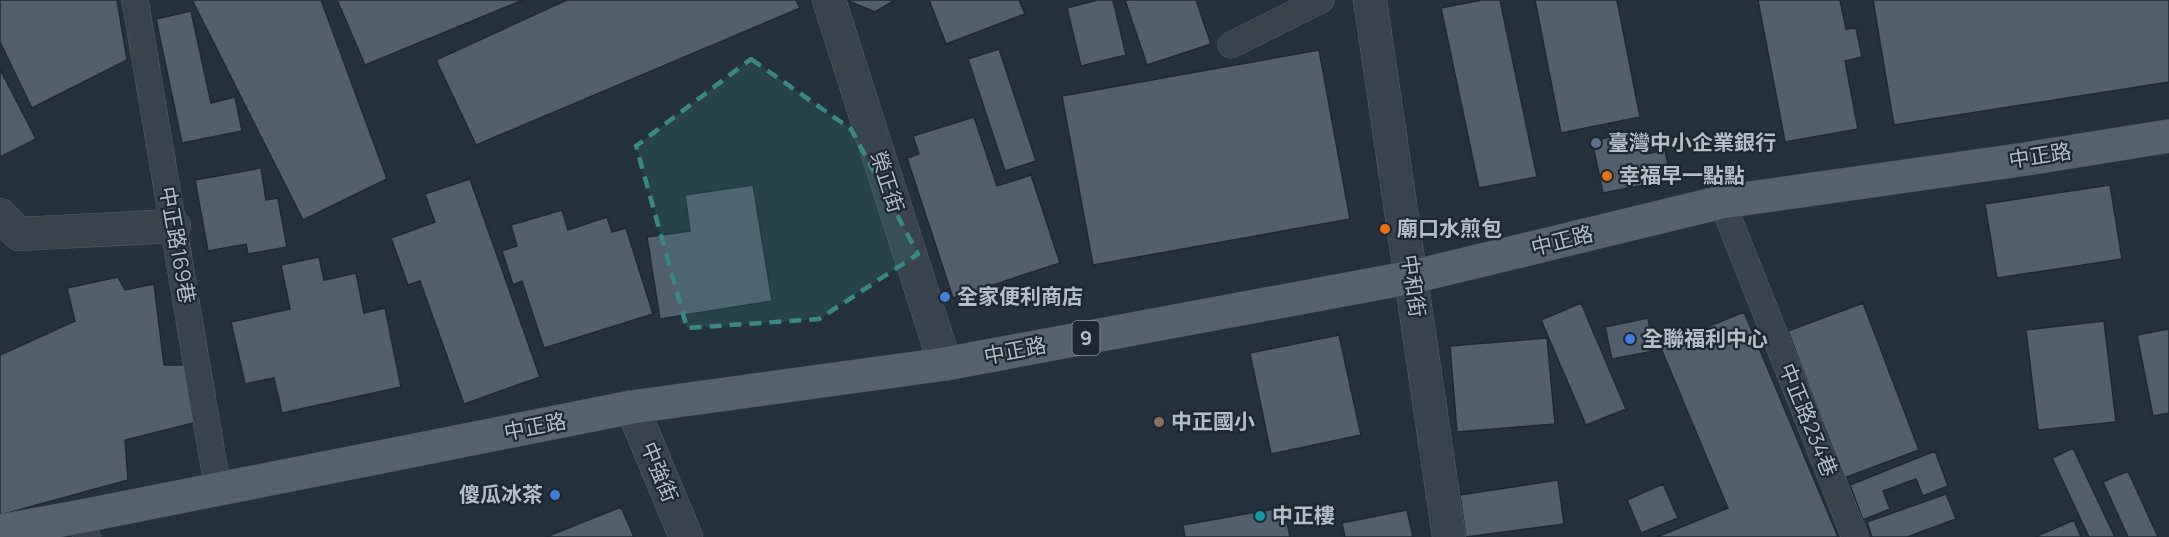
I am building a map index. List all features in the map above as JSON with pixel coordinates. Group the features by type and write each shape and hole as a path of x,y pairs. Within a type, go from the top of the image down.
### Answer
{"main road":[{"name":"中正路","path":"0,531 83,527 218,490 632,407 945,364 1412,277 1722,202 2026,159 2169,136"}],"street":[{"name":"榮正街","path":"829,0 945,364"},
{"name":"中和街","path":"1370,0 1449,537"},
{"path":"0,215 19,234 174,226"},
{"name":"中強街","path":"632,407 686,537"}],"lane":[{"name":"中正路169巷","path":"135,0 218,490"},
{"path":"1231,45 1321,0"},
{"name":"中正路234巷","path":"1722,202 1855,537"}],"highlighted area":[{"path":"751,59 851,129 918,254 819,319 687,328 636,146"}],"building":[{"path":"0,0 117,0 127,60 32,108 0,42"},
{"path":"192,0 321,0 387,179 303,220"},
{"path":"337,0 523,0 365,65"},
{"path":"567,0 796,0 800,8 476,145 436,60"},
{"path":"846,0 895,0 875,12"},
{"path":"929,0 1019,0 1025,14 946,44"},
{"path":"1097,0 1113,0 1126,55 1081,66 1067,8"},
{"path":"1125,0 1196,0 1211,44 1147,65"},
{"path":"1482,0 1500,0 1537,177 1479,188 1441,8"},
{"path":"1535,0 1617,0 1640,117 1561,133"},
{"path":"1758,0 1840,0 1846,29 1856,28 1862,57 1845,61 1858,129 1785,142"},
{"path":"1873,0 2169,0 2169,82 1894,125"},
{"path":"191,11 211,103 235,97 242,131 182,143 156,19"},
{"path":"999,49 1036,161 1005,171 968,59"},
{"path":"1319,50 1350,219 1093,265 1062,96"},
{"path":"0,69 36,139 0,157"},
{"path":"974,117 997,186 1031,175 1060,263 953,298 907,158 919,154 913,136"},
{"path":"1640,130 1645,154 1665,150 1671,180 1603,193 1592,141"},
{"path":"261,168 266,200 278,198 287,247 248,254 246,244 208,251 195,180"},
{"path":"470,179 540,377 464,404 420,281 408,285 391,238 435,222 425,194"},
{"path":"753,185 772,301 660,319 647,237 690,231 685,195"},
{"path":"2110,185 2122,259 1997,278 1985,204"},
{"path":"562,210 568,230 607,217 612,232 626,228 653,314 544,348 522,281 513,285 502,251 517,246 511,225"},
{"path":"319,257 324,280 356,273 364,313 385,308 401,387 282,413 274,378 245,384 231,322 290,309 281,265"},
{"path":"118,277 125,290 154,284 164,365 191,365 201,421 125,440 128,480 0,515 0,355 75,321 67,288"},
{"path":"1581,303 1626,409 1586,425 1541,320"},
{"path":"1863,303 1919,450 1844,478 1788,331"},
{"path":"1744,312 1838,537 1657,537 1728,508 1660,346"},
{"name":"全聯福利中心","path":"1648,318 1654,351 1612,359 1605,327"},
{"path":"2104,321 2116,422 2038,430 2026,330"},
{"path":"2169,329 2169,413 2153,416 2137,335"},
{"path":"1339,335 1361,435 1271,454 1250,353"},
{"path":"1547,338 1555,424 1457,432 1450,346"},
{"path":"2073,448 2115,537 2089,537 2052,458"},
{"path":"1935,451 1948,486 1923,496 1916,479 1883,491 1890,509 1863,520 1850,485"},
{"path":"2128,471 2158,537 2128,537 2103,482"},
{"path":"1558,480 1564,524 1466,537 1460,495"},
{"path":"1663,484 1678,518 1641,533 1627,500"},
{"path":"1946,494 1956,519 1907,537 1872,537 1867,522"},
{"path":"621,507 634,537 546,537"},
{"name":"中正樓","path":"1284,507 1290,537 1185,537 1183,525"},
{"path":"1407,510 1413,537 1345,537 1342,523"},
{"path":"2074,520 2081,537 2035,537"}],"place":[{"name":"臺灣中小企業銀行","path":"1596,143"},
{"name":"幸福早一點點","path":"1607,176"},
{"name":"廟口水煎包","path":"1385,229"},
{"name":"全家便利商店","path":"945,297"},
{"name":"全聯福利中心","path":"1630,339"},
{"name":"中正國小","path":"1159,422"},
{"name":"傻瓜冰茶","path":"555,495"},
{"name":"中正樓","path":"1260,516"}]}
